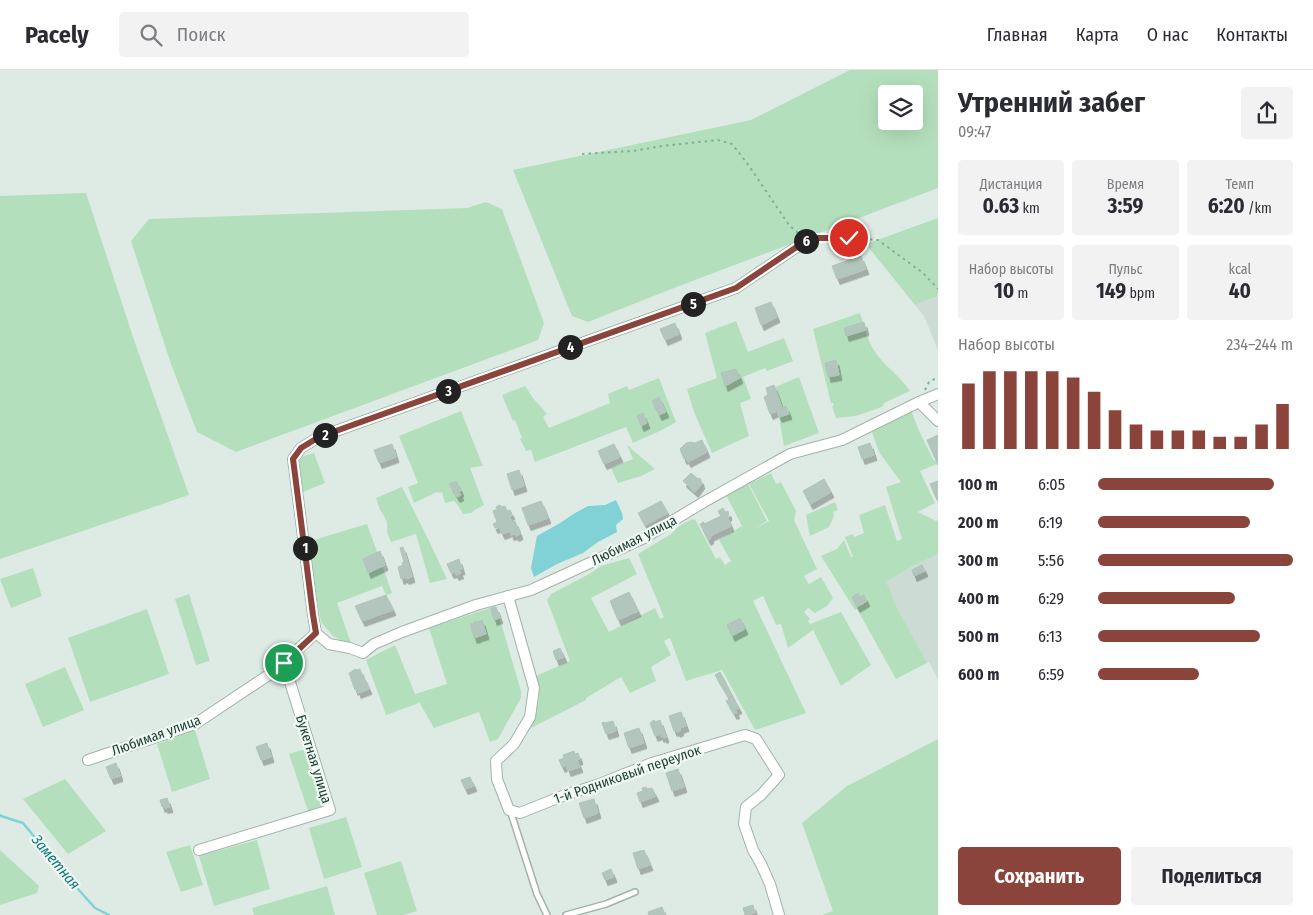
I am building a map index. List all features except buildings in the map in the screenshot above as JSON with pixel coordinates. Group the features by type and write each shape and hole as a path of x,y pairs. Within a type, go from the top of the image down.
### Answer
{"street":[{"path":"316,633 293,459 301,448 319,437 736,288 810,238"},
{"name":"Любимая улица","path":"88,760 196,724 274,672 316,633 329,644 350,648 363,654 374,644 402,632 476,605 531,590 644,538 790,454 842,440 938,394"},
{"path":"922,401 938,421"},
{"path":"508,596 534,688 530,717 514,744 496,761 497,779 509,810"},
{"name":"Букетная улица","path":"199,850 330,810 284,663"},
{"name":"1-й Родниковый переулок","path":"509,810 520,813 652,763 745,735 756,738 779,775 760,796 746,807 744,824 753,850 770,884 779,915"}],"lane":[{"path":"509,810 537,894 547,915"},
{"path":"566,915 606,904 635,892"}],"path":[{"path":"582,154 633,151 718,140 732,144 789,225 801,236 810,238 878,240 923,274 938,289"},
{"path":"922,401 929,382 938,377"}],"shaded area":[{"path":"938,296 938,350 924,316 915,305"},
{"path":"938,554 938,679 929,662 927,663 892,598 886,582"}],"green space":[{"path":"850,70 938,70 938,188 588,322 572,316 513,170 751,120"},
{"path":"86,193 134,340 189,495 0,559 0,196"},
{"path":"486,202 502,209 544,323 538,340 236,452 197,432 171,364 131,241 149,219 467,208"},
{"path":"938,218 938,296 915,305 866,244"},
{"path":"860,313 869,341 875,351 910,391 884,403 882,407 856,416 836,418 813,329"},
{"path":"736,321 748,352 784,338 793,361 767,371 765,368 743,377 751,399 740,403 749,436 712,453 694,412 687,389 717,378 705,333"},
{"path":"799,377 819,433 784,446 779,417 773,400 778,398 775,387"},
{"path":"659,378 676,422 633,443 626,427 535,462 531,450 526,451 520,439 522,438 515,420 513,421 502,395 525,386 547,414 543,417 549,428 610,403 608,394 627,386 629,390"},
{"path":"911,410 919,431 937,464 920,471 935,503 918,512 936,521 938,520 938,554 886,582 892,598 927,663 896,679 857,609 855,610 821,556 837,549 844,540 851,557 853,557 845,537 853,534 854,537 864,533 859,515 885,505 897,541 902,539 886,487 901,482 879,452 872,432 895,420 894,417"},
{"path":"461,411 483,466 470,468 484,505 472,513 463,514 454,501 445,503 442,492 437,492 414,503 408,487 418,483 399,436"},
{"path":"627,445 655,469 641,476 618,483 611,468 633,459"},
{"path":"314,453 325,483 296,495 292,460"},
{"path":"771,473 776,484 781,482 796,511 794,520 817,569 804,576 809,584 821,577 833,598 827,606 815,613 808,608 804,612 810,619 808,621 810,624 841,612 871,665 841,686 813,630 788,648 781,624 776,625 763,596 753,601 806,713 755,730 722,670 686,681 670,638 664,641 671,655 651,667 656,681 630,693 621,677 586,698 586,700 525,731 538,705 539,692 536,676 570,661 547,600 551,594 601,566 629,558 637,574 591,598 609,632 655,608 660,619 664,617 638,554 671,534 679,526 695,519 716,559 720,557 725,565 731,561 719,540 742,526 726,495 748,484 767,521 754,529 769,521 749,484"},
{"path":"402,487 447,579 430,583 416,534 391,542 387,532 387,522 376,498"},
{"path":"835,502 838,510 833,512 834,516 829,527 810,536 806,515"},
{"path":"367,524 392,593 386,595 382,586 337,603 352,646 333,636 321,622 307,542"},
{"path":"33,568 42,596 11,608 0,579"},
{"path":"189,594 210,661 196,665 175,599"},
{"path":"496,606 521,691 521,698 498,739 490,742 479,712 434,728 418,700 419,703 386,715 366,660 395,645 415,694 447,684 429,628"},
{"path":"147,609 169,674 90,702 68,638"},
{"path":"65,667 84,710 43,727 25,684"},
{"path":"195,730 210,779 172,792 157,744"},
{"path":"938,739 938,915 822,915 833,911 802,823 847,786"},
{"path":"306,749 324,805 308,811 289,754"},
{"path":"65,779 106,831 68,854 23,799"},
{"path":"346,817 362,867 324,879 309,828"},
{"path":"257,840 270,889 214,906 199,856"},
{"path":"190,845 203,885 181,892 166,852"},
{"path":"0,850 39,886 37,893 0,905"},
{"path":"401,861 417,911 404,915 377,915 364,873"},
{"path":"327,886 335,915 254,915 252,908"}],"water":[{"path":"616,500 623,519 616,525 617,532 583,553 557,564 534,577 531,568 537,536 588,506 605,505"}],"waterway":[{"name":"Заметная","path":"0,815 23,823 95,908 109,915"}],"route":[{"path":"284,663 316,633 293,459 301,448 319,437 736,288 810,238 849,238"}]}
